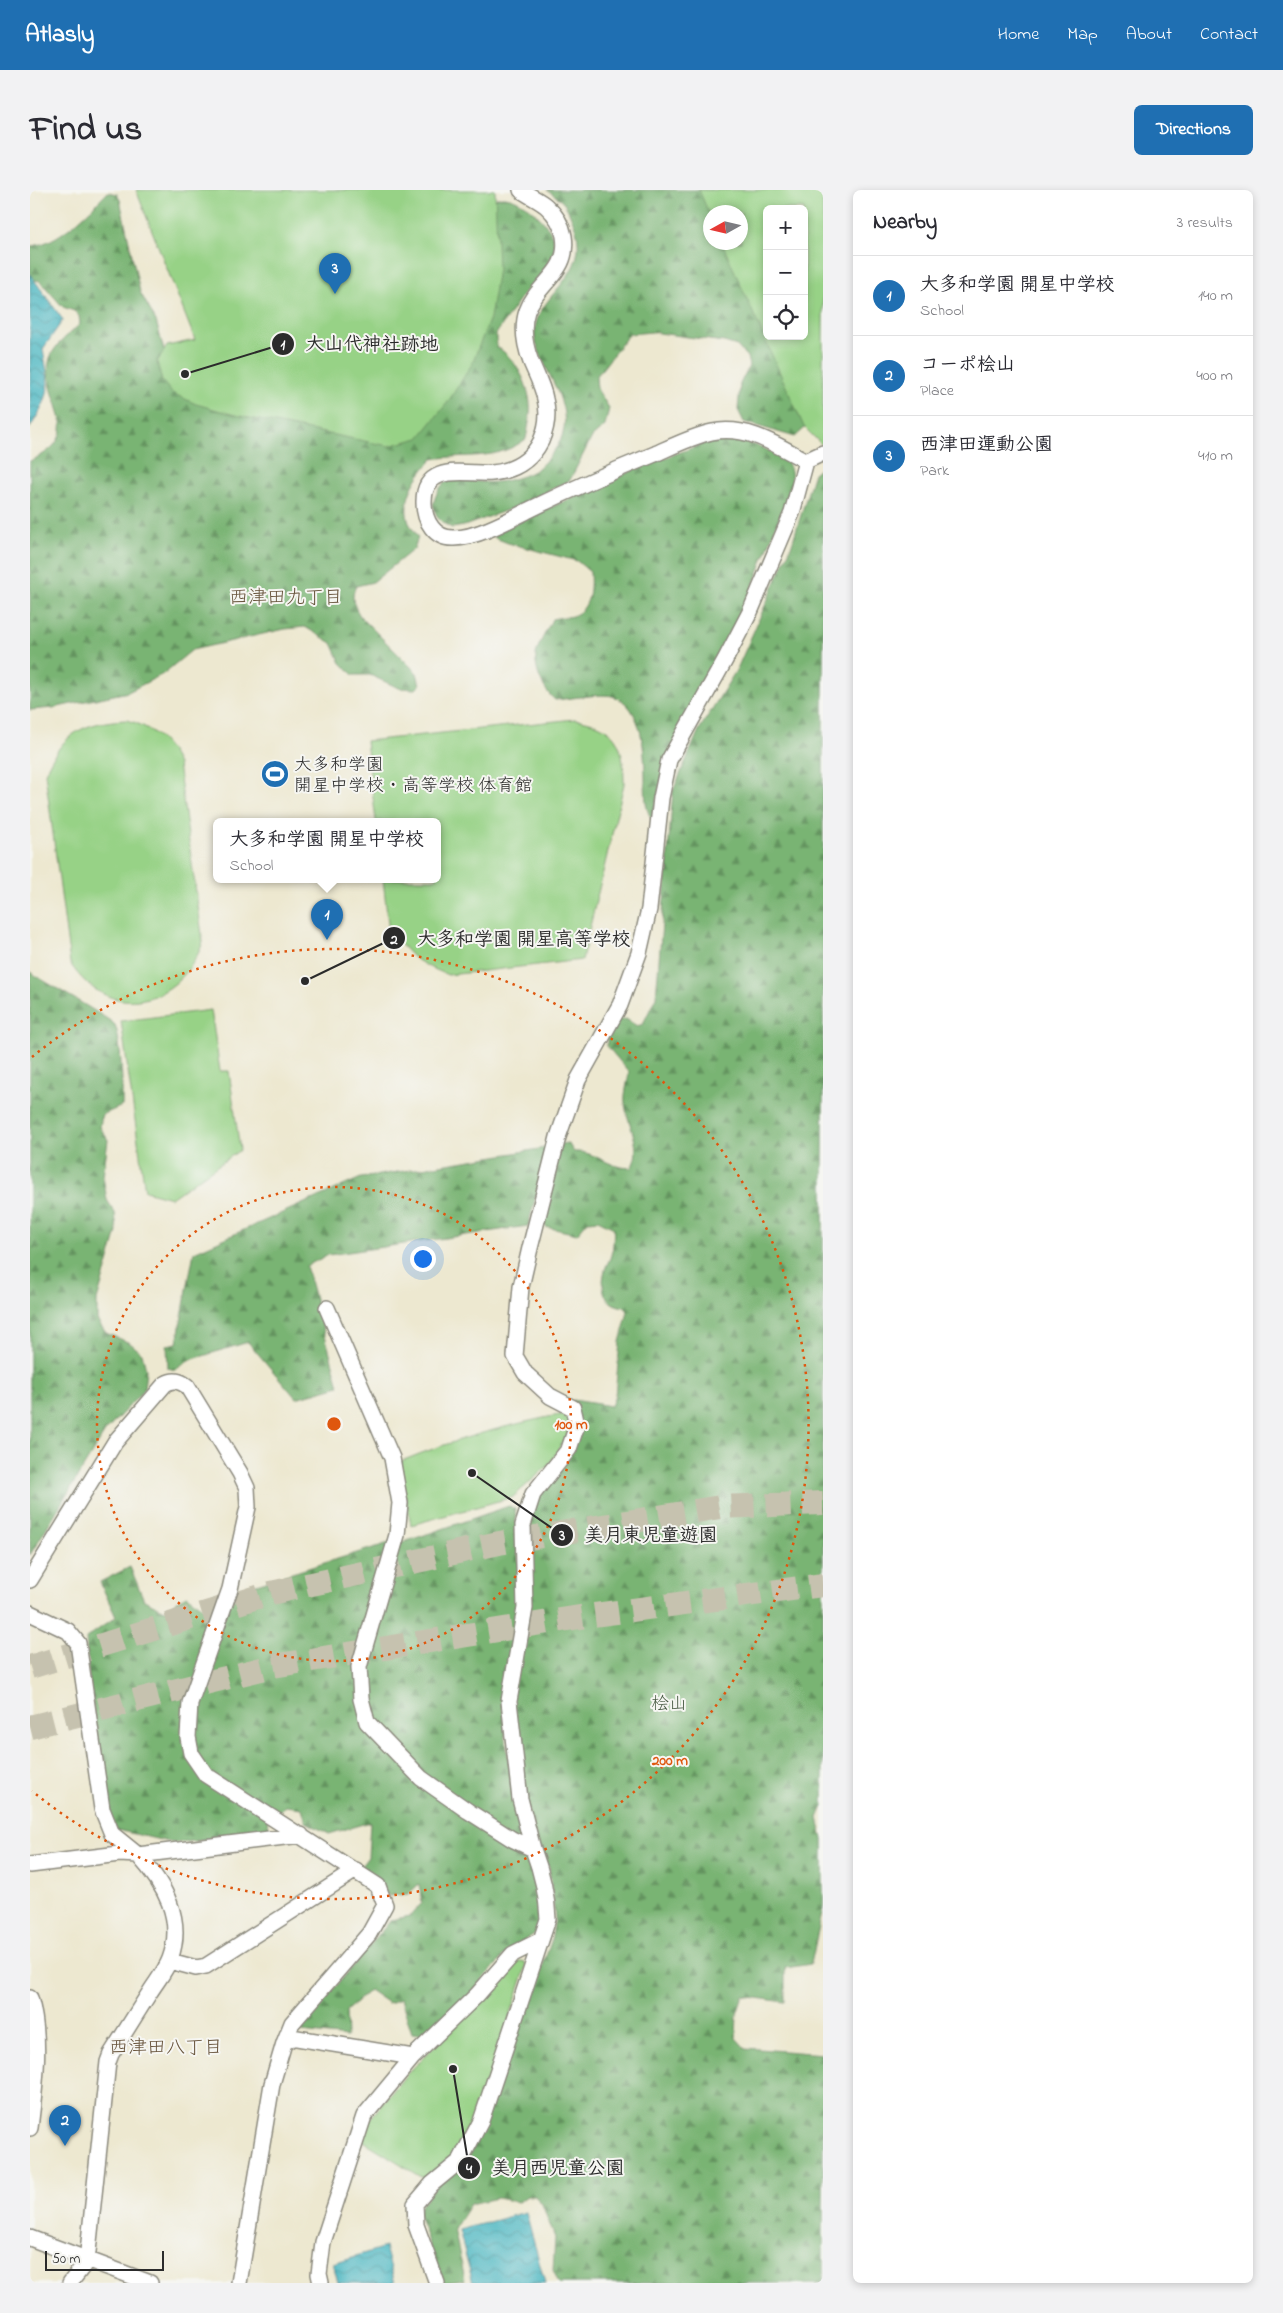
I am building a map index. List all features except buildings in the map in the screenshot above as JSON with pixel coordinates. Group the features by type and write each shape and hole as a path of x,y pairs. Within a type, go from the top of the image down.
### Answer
{"street":[{"path":"521,190 545,205 555,216 562,230 565,243 565,256 527,311 524,327 524,342 545,397 548,422 538,447 530,459 510,469 491,473 453,472 437,476 432,481 424,497 428,523 434,531 442,536 462,538 488,528 592,479 713,432 738,431 764,438 806,461"},
{"path":"437,2283 416,2225 414,2217 415,2204 432,2184 460,2161 481,2121 548,1919 548,1899 544,1878 533,1849 520,1799 509,1701 525,1608 522,1526 532,1494 569,1449 577,1424 573,1408 550,1396 524,1373 515,1356 521,1287 558,1137 575,1088 620,1005 639,953 649,909 661,798 669,760 750,612 792,513 806,461 823,453"},
{"path":"327,1308 392,1458 400,1503 397,1535 359,1667 361,1699 368,1722 420,1778 512,1839 533,1849"},
{"path":"30,1580 123,1431 165,1384 174,1380 187,1386 240,1473 247,1488 248,1507 230,1588 190,1703 188,1737 191,1753 206,1775 301,1834 378,1886 385,1905 369,1934 292,2022 272,2084 239,2283"},
{"path":"30,1613 68,1631 78,1642 102,1809 112,1834 138,1855 157,1876 173,1913 176,1937 170,1961 111,2054 108,2062 87,2261 70,2283"},
{"path":"30,1865 119,1854 138,1855 301,1834"},
{"path":"170,1961 196,1968 206,1966 356,1870"},
{"path":"320,2283 319,2274 323,2242 364,2116 413,2058 477,1995 513,1954 541,1940"},
{"path":"30,1998 36,2018 37,2041 30,2128"},
{"path":"284,2043 292,2038 297,2038 413,2058"},
{"path":"30,2238 147,2282"}],"green space":[{"path":"136,190 495,190 498,269 490,318 472,364 448,402 419,438 389,446 235,415 196,404 172,393 162,381 157,362 167,346 195,340"},
{"path":"547,190 713,190 712,205 703,205 703,250 743,250 763,322 763,340 769,340 807,426 795,437 744,422 738,410 740,384 749,366 747,357 737,346 724,342 652,332 629,334 596,377 597,389 609,408 605,426 592,437 570,480 513,508 464,526 452,528 437,517 433,505 437,493 445,483 453,479 496,482 523,476 542,465 561,440 564,427 562,403 535,340 536,324 542,310 569,273 576,259 578,243 574,224 567,207"},
{"path":"699,190 823,190 823,446 804,427 765,340 808,340 808,205 763,205 763,335 725,250 748,250 748,205 705,205"},
{"path":"108,192 117,194 120,200 140,292 156,321 166,358 486,213 497,198 505,197 525,205 535,213 550,231 554,241 554,249 549,262 522,296 496,334 497,347 515,364 527,387 530,408 526,439 515,446 492,454 433,459 417,479 407,503 409,522 418,537 414,549 373,582 356,586 354,590 353,601 360,616 417,673 420,685 416,689 399,688 370,675 353,675 341,663 332,643 305,627 285,629 192,650 163,674 128,692 53,708 30,710 30,461 49,450 58,439 61,426 60,414 48,372 50,358 59,344 80,324 79,316 74,311 63,307 40,281 30,279 30,246 51,240 62,233"},
{"path":"736,439 761,447 787,460 791,471 792,485 747,601 666,759 652,819 646,802 643,745 637,720 631,709 623,701 607,695 555,700 544,686 538,673 537,652 552,619 572,616 583,609 590,591 590,572 577,561 508,543 495,538 494,533 645,465 714,440"},
{"name":"桧山","path":"823,466 823,1806 818,1818 823,1839 823,1907 811,1964 785,1968 785,2002 743,1996 737,2014 736,2038 745,2048 823,2054 823,2283 559,2283 553,2270 555,2238 542,2204 535,2196 527,2196 518,2202 497,2198 470,2204 454,2229 465,2280 443,2283 418,2214 422,2204 483,2125 551,1942 555,1918 549,1867 543,1860 530,1818 512,1701 525,1525 534,1494 570,1450 573,1400 611,1406 615,1396 620,1342 628,1312 625,1307 618,1306 608,1299 605,1295 603,1284 612,1252 614,1228 598,1220 588,1221 577,1234 546,1227 541,1219 559,1144 568,1143 574,1152 588,1154 622,1167 631,1168 635,1160 634,1136 625,1103 629,1072 607,1046 607,1036 618,1020 626,1019 637,1026 643,1024 656,997 673,791 699,730 737,669 791,547 814,473"},
{"path":"575,719 600,726 609,732 620,747 624,770 624,784 582,960 448,975 414,958 389,932 383,883 441,883 441,818 376,818 366,741"},
{"path":"127,720 144,727 158,736 169,748 178,764 203,942 192,964 178,981 161,993 142,999 123,1000 104,994 86,982 70,963 45,773 59,748 76,732 98,724"},
{"path":"30,972 115,1025 119,1041 121,1064 122,1106 102,1115 100,1127 108,1140 103,1177 107,1200 115,1213 117,1232 97,1300 97,1320 106,1333 130,1343 142,1353 146,1370 144,1390 105,1432 30,1555"},
{"path":"211,1010 220,1071 229,1071 240,1150 171,1198 145,1191 121,1021"},
{"path":"545,1148 546,1158 528,1226 328,1255 306,1266 339,1386 296,1398 248,1342 190,1360 175,1370 168,1368 167,1345 177,1343 194,1252 361,1178"},
{"path":"569,1413 571,1428 549,1465 513,1497 411,1525 399,1462 482,1433"},
{"path":"509,1506 515,1509 519,1572 517,1617 501,1694 511,1784 521,1839 536,1871 542,1918 536,1933 509,1950 476,1988 428,2035 412,2033 401,1999 388,2003 369,1990 346,2011 347,2037 302,2032 304,2017 326,1998 391,1920 410,1916 422,1903 419,1884 408,1894 389,1896 361,1866 368,1857 370,1822 329,1834 306,1822 302,1808 286,1806 267,1819 271,1834 174,1843 117,1830 107,1811 88,1669 86,1638 116,1617 100,1582 130,1567 144,1600 165,1610 186,1595 216,1616 247,1587 389,1543 407,1541"},
{"path":"518,1962 525,1962 526,1967 482,2103 461,2149 428,2181 362,2140 370,2119 406,2075"}],"water":[{"path":"30,274 63,320 43,349 48,382 46,398 30,428"},
{"path":"526,2212 545,2283 473,2283 459,2230"},
{"path":"385,2247 395,2283 338,2283 333,2263"}],"tunnel":[{"path":"30,1667 271,1593 499,1543 720,1507 823,1503"},
{"path":"30,1727 273,1666 586,1616 823,1585"}],"place":[{"name":"西津田運動公園","path":"335,294"},
{"name":"大山代神社跡地","path":"185,374"},
{"name":"大多和学園 開星中学校・高等学校 体育館","path":"275,774"},
{"name":"大多和学園 開星中学校","path":"327,940"},
{"name":"大多和学園 開星高等学校","path":"305,981"},
{"name":"美月東児童遊園","path":"472,1473"},
{"name":"美月西児童公園","path":"453,2069"},
{"name":"コーポ桧山","path":"65,2146"}],"district":[{"name":"西津田九丁目","path":"286,596"},
{"name":"西津田八丁目","path":"166,2046"}]}
